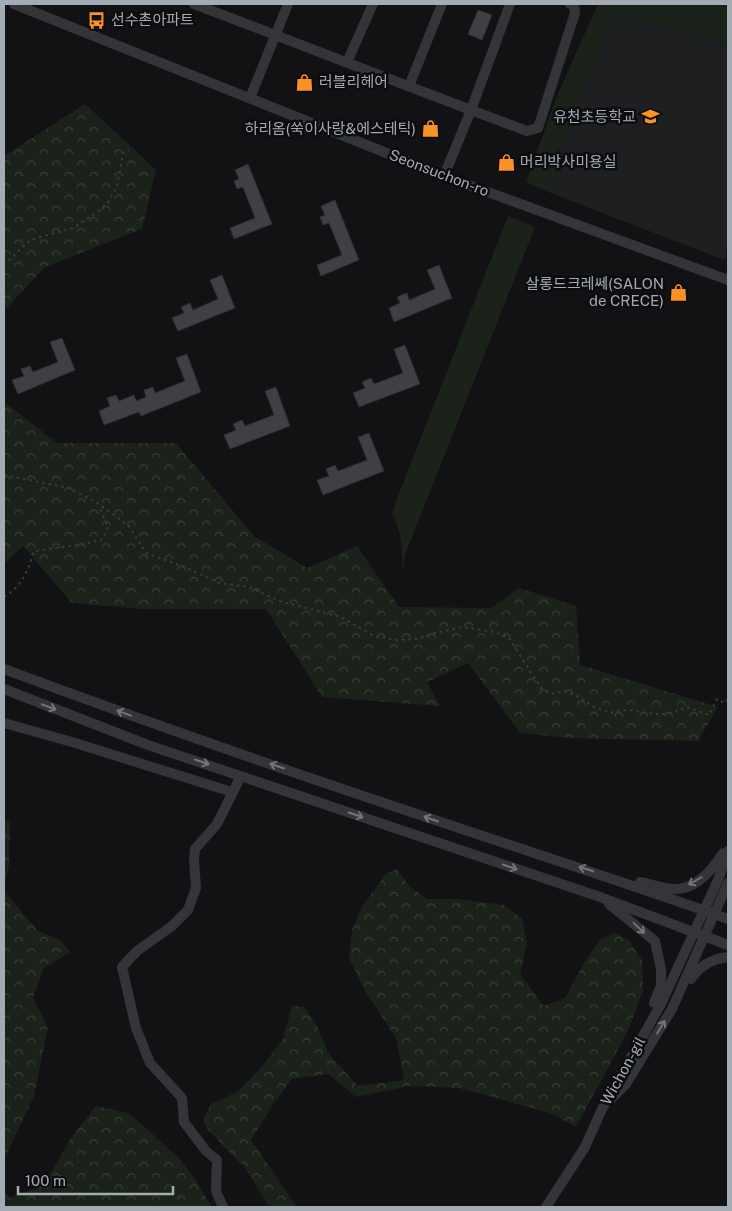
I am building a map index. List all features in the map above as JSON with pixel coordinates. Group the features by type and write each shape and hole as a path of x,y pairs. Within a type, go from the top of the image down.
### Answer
{"street":[{"name":"Seonsuchon-ro","path":"14,4 444,176 728,280"},
{"path":"194,4 214,7 274,36 527,131 538,128 576,13 572,4"},
{"path":"250,98 288,4"},
{"path":"347,62 373,4"},
{"path":"409,86 442,4"},
{"path":"444,176 471,110 510,4"},
{"path":"4,669 158,726 443,823 608,876 728,919"},
{"path":"4,689 148,744 600,897 728,944"},
{"path":"4,723 72,742 232,792"},
{"path":"223,1207 216,1191 217,1160 206,1151 184,1122 182,1098 150,1063 136,1028 122,966 137,951 172,926 188,910 196,888 194,860 196,849 217,824 241,776"},
{"path":"608,876 675,889 694,884 703,877 717,863 728,846"},
{"name":"Wichon-gil","path":"546,1207 585,1147 602,1109 644,1031 661,1004 718,880 728,851"},
{"path":"672,1009 728,883"},
{"path":"600,897 655,942 661,969 661,986 644,1031"},
{"path":"602,1109 626,1084 697,969 716,958 728,956"}],"path":[{"path":"4,265 30,240 73,228 99,211 109,201 117,186 123,153 129,150"},
{"path":"4,475 69,488 98,504 129,526 146,553 187,568 219,583 249,587 279,601 342,617 374,636 397,640 417,640 462,627 494,632 508,638 541,688 551,694 565,691 594,707 611,713 631,710 658,714 672,713 686,707 709,715 717,699 725,703 728,699"},
{"path":"4,597 18,587 28,572 34,551 85,544 103,538 108,527 98,504"}],"shaded area":[{"name":"유천초등학교","path":"614,12 728,44 728,250 724,260 543,190"}],"green space":[{"path":"598,4 721,4 728,6 728,44 614,12 543,190 526,182 557,96"},
{"path":"85,104 156,170 142,229 45,267 4,311 4,156"},
{"path":"508,216 535,227 405,555 403,572 400,535 392,515 396,501"},
{"path":"4,402 57,443 176,443 254,536 307,568 357,546 399,607 491,608 519,588 576,606 580,665 718,707 698,741 570,738 520,733 468,663 427,682 440,706 322,697 266,609 142,609 72,603 23,546 4,564"},
{"path":"4,819 10,823 9,866 4,887"},
{"path":"397,869 409,886 427,899 457,899 504,905 522,919 527,943 520,974 544,1006 565,998 584,963 600,939 615,933 629,940 642,960 643,991 628,1031 576,1127 550,1113 459,1088 408,1086 356,1097 328,1074 292,1079 274,1103 251,1140 297,1207 269,1207 246,1169 208,1130 203,1120 211,1104 237,1092 260,1069 283,1039 292,1006 304,1007 316,1024 329,1054 358,1086 404,1080 396,1038 365,991 349,958 352,930 363,905 386,874"},
{"path":"4,891 38,931 59,939 70,952 43,969 33,998 48,1027 34,1096 4,1160"},
{"path":"96,1106 129,1113 178,1157 195,1179 212,1207 4,1207 4,1191 9,1198 44,1185 71,1138"}],"building":[{"path":"478,10 492,15 482,40 468,34"},
{"path":"248,164 272,224 234,239 230,228 255,218 243,187 237,189 234,181 239,179 235,170"},
{"path":"335,200 359,260 321,276 317,265 342,255 329,223 323,225 320,217 325,215 321,206"},
{"path":"439,265 452,298 394,322 389,308 400,303 397,297 407,293 409,300 435,289 427,270"},
{"path":"222,275 235,308 178,331 172,318 184,313 181,307 190,303 193,310 218,299 210,280"},
{"path":"62,338 75,370 18,394 12,380 24,376 21,369 30,366 33,372 58,362 50,342"},
{"path":"405,345 420,384 359,407 353,393 365,388 362,382 371,378 374,384 403,373 394,349"},
{"path":"187,354 201,392 141,416 139,412 104,425 99,411 110,406 107,398 116,395 119,401 134,395 136,401 146,397 144,390 153,387 155,393 185,381 176,358"},
{"path":"276,387 290,426 230,449 224,435 236,430 233,424 242,420 245,426 274,415 265,391"},
{"path":"369,433 384,471 323,495 317,480 329,476 326,469 335,465 338,471 367,460 358,437"}],"place":[{"name":"선수촌아파트","path":"97,20"},
{"name":"러블리헤어","path":"305,82"},
{"name":"유천초등학교","path":"650,117"},
{"name":"하리옴(쑥이사랑&에스테틱)","path":"430,129"},
{"name":"머리박사미용실","path":"506,162"},
{"name":"살롱드크레쎄(SALON de CRECE)","path":"678,293"}]}
